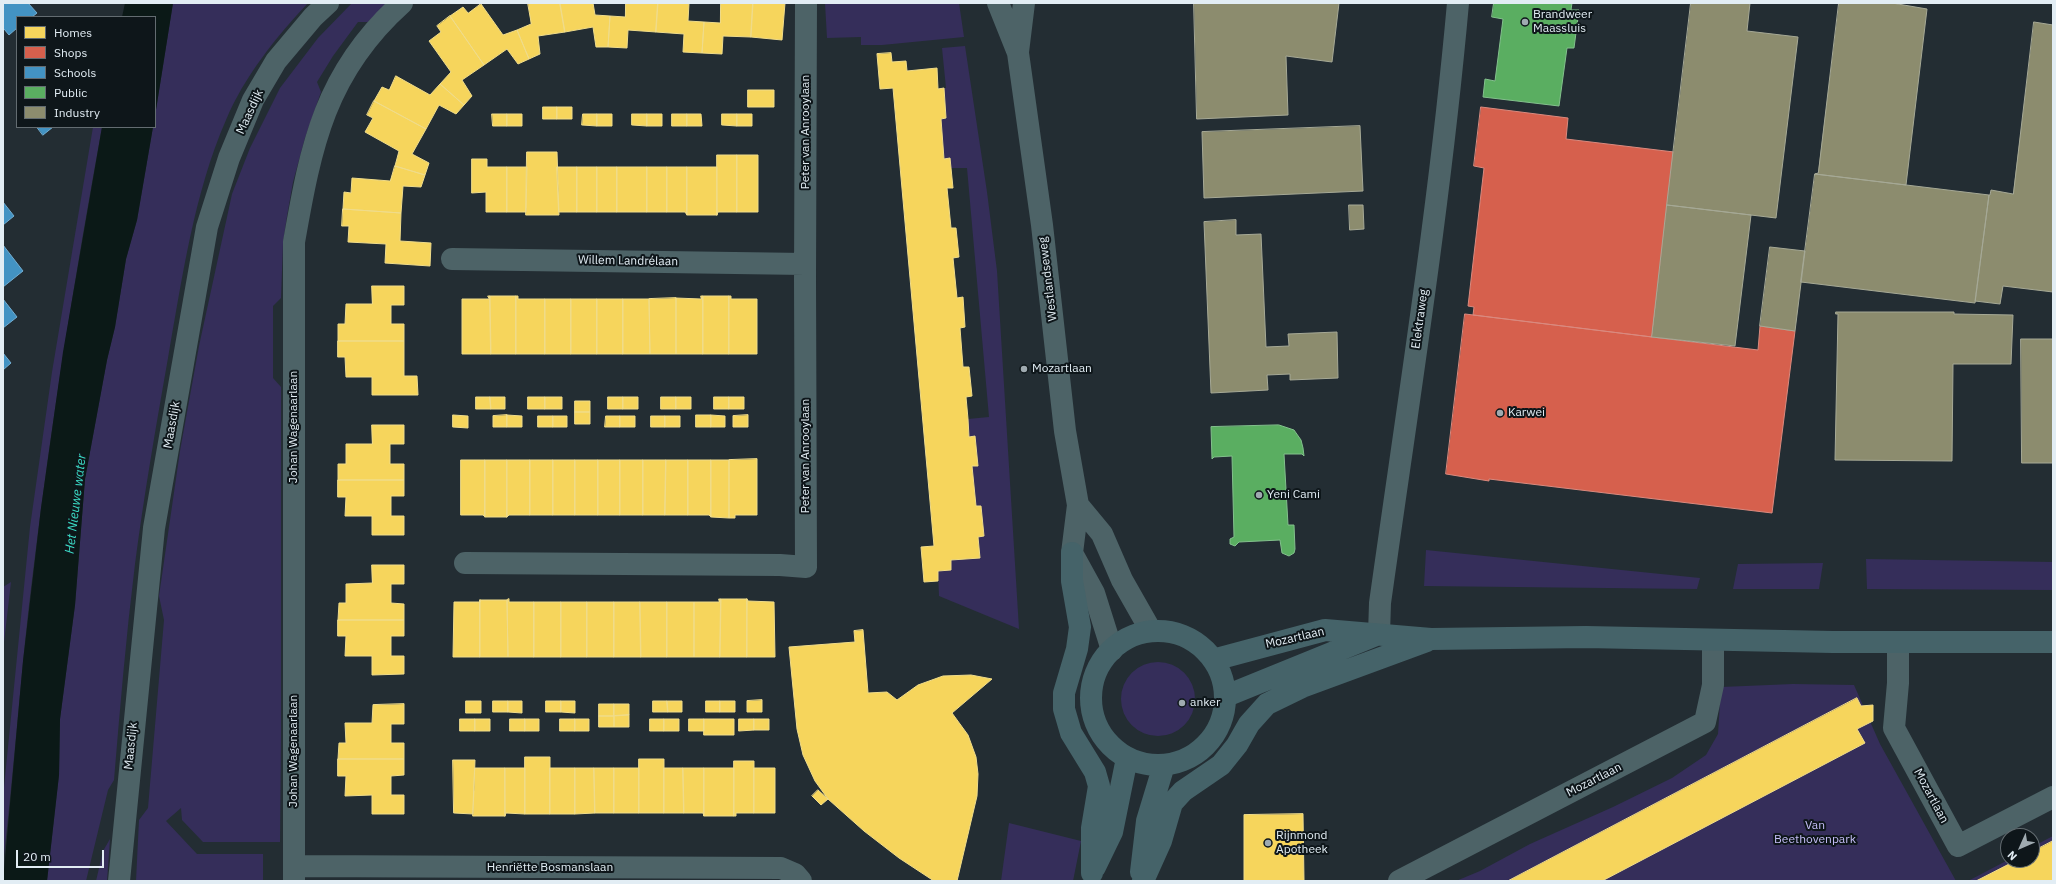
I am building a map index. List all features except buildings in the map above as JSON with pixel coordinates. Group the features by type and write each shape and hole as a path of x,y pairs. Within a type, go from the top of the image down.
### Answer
{"main road":[{"path":"1072,554 1072,582 1080,627 1077,649 1064,693 1064,709 1071,733 1095,772 1099,786 1092,828 1091,877"},
{"name":"Mozartlaan","path":"1214,660 1325,630 1431,639 1586,637 1713,641 1898,643 2053,642"},
{"path":"1151,631 1169,632 1186,637 1198,644 1214,660 1222,678 1226,696 1220,724 1205,747 1182,761 1164,765 1145,764 1127,758 1114,749 1103,737 1096,723 1092,708 1091,692 1095,676 1102,662 1112,650 1130,637 1151,631"},
{"name":"Mozartlaan","path":"1226,696 1379,634"},
{"path":"1143,881 1161,841 1172,804 1183,791 1221,765 1238,745 1249,724 1267,704 1302,687 1431,639"},
{"path":"1091,877 1112,832 1127,758"},
{"path":"1140,881 1147,821 1164,765"}],"street":[{"name":"Maasdijk","path":"119,881 154,528 207,227 229,158 254,100 276,61 313,17 328,3"},
{"name":"Johan Wagenaarlaan","path":"294,874 294,242 305,181 314,146 330,98 352,58 385,19 402,3"},
{"name":"Peter van Anrooylaan","path":"465,563 780,565 806,567 806,3"},
{"name":"Westlandseweg","path":"998,3 1018,53 1042,225 1065,431 1078,505 1072,554"},
{"name":"Westlandseweg","path":"1018,53 1024,3"},
{"name":"Elektraweg","path":"1379,634 1380,603 1428,268 1451,86 1458,3"},
{"name":"Willem Landrélaan","path":"452,259 805,264"},
{"name":"Westlandseweg","path":"1078,505 1102,534 1122,580 1151,631"},
{"path":"1072,554 1094,593 1112,650"},
{"name":"Mozartlaan","path":"1404,878 1705,722 1713,685 1713,641"},
{"name":"Mozartlaan","path":"1898,643 1898,683 1894,728 1958,846 2053,797"},
{"name":"Henriëtte Bosmanslaan","path":"294,874 781,868 796,874 801,881"}],"green space":[{"path":"173,3 308,3 262,58 242,88 226,120 205,177 184,267 142,512 129,618 114,780 108,790 86,881 47,881 59,775 60,719 75,605 85,479 107,360 115,327 126,259 137,220 153,128 156,128 156,110"},
{"path":"352,3 387,3 368,22 358,22 333,56 317,82 321,92 305,138 293,182 287,216 283,243 281,298 273,306 273,378 281,387 280,842 203,842 182,820 181,808 166,821 197,854 263,854 263,881 136,881 139,820 148,808 164,620 159,596 180,451 199,346 232,194 250,148 280,88 318,38"},
{"path":"825,3 959,3 964,37 882,45 861,45 861,37 827,38"},
{"path":"965,46 987,192 997,271 1019,629 939,596 938,571 951,569 951,560 980,558 978,537 984,536 981,506 976,506 972,466 978,466 975,436 969,437 968,419 989,417 967,168 951,168 950,158 944,159 941,119 946,118 944,88 946,88 942,48"},
{"path":"93,128 102,128 64,349 40,516 25,643 4,855 3,797 30,527 52,372"},
{"path":"1426,550 1700,578 1697,589 1424,586"},
{"path":"1866,559 2053,562 2053,590 1867,589"},
{"path":"1823,563 1819,589 1733,589 1738,564"},
{"path":"11,582 3,651 3,587"},
{"path":"1158,662 1172,665 1184,673 1192,685 1195,699 1192,713 1184,725 1172,733 1158,736 1144,733 1132,725 1124,713 1121,699 1124,685 1132,673 1144,665"},
{"name":"Van Beethovenpark","path":"1793,684 1854,685 1880,744 1956,881 1456,881 1480,871 1530,844 1613,807 1672,778 1706,755 1718,734 1721,687"},
{"path":"1009,823 1081,841 1073,881 1001,881"},
{"path":"2053,836 2053,881 1968,881 2000,864 2000,868 2040,868 2040,843"},
{"path":"110,839 107,881 96,881 103,851"}],"water":[{"path":"125,3 173,3 156,110 156,16 122,16"},
{"name":"Het Nieuwe water","path":"102,128 153,128 137,220 126,259 115,327 107,360 85,479 75,605 60,719 59,775 47,881 3,881 23,661 41,508 63,352"}],"place":[{"name":"Brandweer Maassluis","path":"1525,22"},
{"name":"Mozartlaan","path":"1024,369"},
{"name":"Karwei","path":"1500,413"},
{"name":"Yeni Cami","path":"1259,495"},
{"name":"anker","path":"1182,703"},
{"name":"Rijnmond Apotheek","path":"1268,843"}]}
